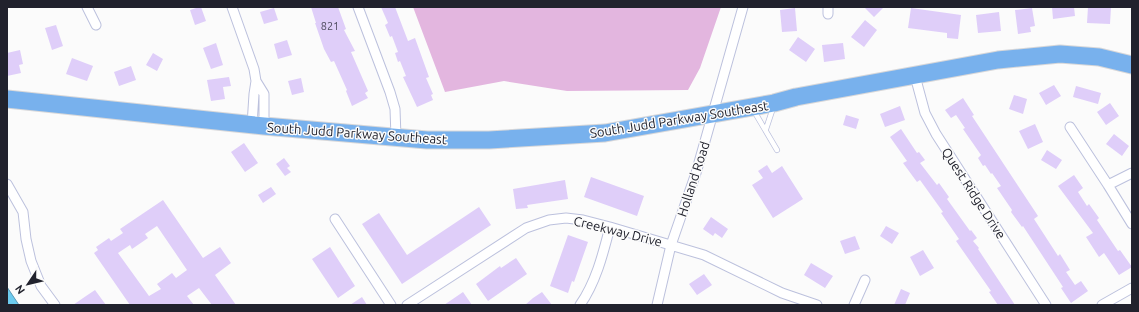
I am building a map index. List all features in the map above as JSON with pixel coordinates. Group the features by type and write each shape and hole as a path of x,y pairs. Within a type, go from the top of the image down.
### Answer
{"highway":[{"name":"South Judd Parkway Southeast","path":"7,98 258,126 427,140 489,140 605,133 774,103 796,97 998,60 1060,54 1099,58 1132,65"}],"street":[{"path":"87,7 96,25"},
{"path":"232,7 254,68 256,80 264,94 258,126"},
{"path":"358,7 390,92 395,110 396,137"},
{"name":"Holland Road","path":"657,305 671,245 696,173 743,7"},
{"name":"Quest Ridge Drive","path":"915,76 925,113 936,134 1046,305"},
{"path":"1070,127 1132,224"},
{"path":"1108,185 1132,173"},
{"path":"7,184 23,212 26,239 31,261 41,286 55,305"},
{"name":"Creekway Drive","path":"407,305 526,228 549,220 566,218 583,220 610,227 704,254 782,293 817,305"},
{"path":"335,219 392,305"},
{"path":"580,305 586,296 598,270 610,227"},
{"path":"854,305 865,280"},
{"path":"1102,305 1132,288"}],"lane":[{"path":"766,129 774,103"},
{"path":"752,107 777,150"}],"shaded area":[{"path":"413,7 721,7 700,68 688,90 567,91 504,81 445,92"}],"water":[{"path":"7,287 19,305 7,305"}],"building":[{"path":"201,7 206,21 195,25 190,10"},
{"path":"311,7 338,7 346,29 344,30 355,51 351,52 368,91 365,93 368,98 352,106 346,91 347,90 334,61 331,62 324,49"},
{"path":"381,7 395,7 408,41 415,38 429,77 426,78 433,94 431,95 433,100 417,107 403,77 406,76 400,61 398,62 395,53 398,52 392,36 390,37 385,25 388,23"},
{"path":"864,7 884,7 874,17"},
{"path":"1052,7 1074,7 1075,16 1053,19"},
{"path":"1088,7 1111,7 1110,24 1087,23"},
{"path":"274,8 278,20 264,24 260,12"},
{"path":"795,8 797,31 782,32 780,10"},
{"path":"911,8 961,15 958,39 947,38 947,33 908,28"},
{"path":"1032,8 1035,26 1030,27 1031,32 1018,34 1015,10"},
{"path":"999,12 1001,31 978,33 976,15"},
{"path":"865,20 877,30 864,47 851,37"},
{"path":"56,25 63,46 52,50 45,28"},
{"path":"798,37 815,49 806,62 789,50"},
{"path":"287,40 292,55 278,59 274,44"},
{"path":"216,43 223,65 211,69 203,48"},
{"path":"843,43 845,59 824,62 822,45"},
{"path":"20,50 23,64 19,65 21,73 7,76 7,53"},
{"path":"153,53 163,59 157,71 146,65"},
{"path":"72,58 93,66 87,81 66,74"},
{"path":"131,66 136,80 119,86 114,72"},
{"path":"229,77 231,86 223,87 225,99 211,101 207,80"},
{"path":"301,78 304,92 292,95 288,81"},
{"path":"1054,85 1061,96 1046,105 1039,93"},
{"path":"1076,86 1101,93 1098,104 1073,97"},
{"path":"1014,95 1027,99 1023,114 1009,109"},
{"path":"963,98 974,115 972,116 1038,216 1034,219 1058,256 1060,254 1070,270 1066,272 1075,285 1081,281 1088,291 1071,303 1061,288 1063,287 1023,226 1022,227 1011,212 1012,210 997,188 1001,186 992,173 991,174 985,165 983,166 978,158 981,155 963,129 965,128 956,115 951,118 945,110"},
{"path":"1110,103 1119,116 1106,125 1097,112"},
{"path":"900,106 905,120 885,127 880,114"},
{"path":"846,115 859,119 856,129 843,125"},
{"path":"1035,124 1043,142 1028,149 1019,131"},
{"path":"901,129 917,153 919,152 925,160 920,163 937,185 939,183 949,197 947,199 970,231 971,230 977,238 973,241 1015,305 998,305 989,292 991,291 956,241 959,239 941,213 943,212 920,180 917,182 903,163 907,161 890,137"},
{"path":"1114,134 1129,146 1122,156 1106,144"},
{"path":"244,143 258,163 245,172 231,152"},
{"path":"1047,150 1062,160 1056,169 1041,160"},
{"path":"284,158 290,166 287,168 291,172 285,176 276,164"},
{"path":"767,165 772,173 782,166 803,199 773,218 752,185 763,178 758,171"},
{"path":"1074,175 1083,188 1078,192 1087,206 1089,204 1099,218 1097,220 1118,251 1120,250 1132,267 1119,275 1104,253 1099,257 1086,237 1093,233 1058,186"},
{"path":"591,177 644,196 637,216 584,197"},
{"path":"565,180 568,199 527,205 528,208 516,209 513,189"},
{"path":"271,187 276,194 263,203 258,195"},
{"path":"163,200 203,258 220,247 231,263 215,275 236,305 212,305 199,288 187,296 194,305 130,305 94,253 98,250 96,247 109,238 111,241 123,233 120,229","holes":["157,226 187,270 176,278 172,273 157,284 161,289 149,296 118,253 130,245 132,249 148,238 145,234"]},
{"path":"479,207 491,225 402,284 362,224 379,213 407,255"},
{"path":"711,217 728,229 722,238 715,233 713,236 703,229"},
{"path":"886,226 899,233 892,244 880,236"},
{"path":"568,235 588,242 574,282 572,281 568,293 550,286"},
{"path":"855,236 860,249 845,254 840,241"},
{"path":"330,247 355,286 338,298 312,259"},
{"path":"923,250 934,268 920,276 910,257"},
{"path":"516,258 527,274 488,301 476,284 500,266 501,268"},
{"path":"811,263 833,276 825,288 804,275"},
{"path":"704,274 712,285 697,295 689,284"},
{"path":"901,289 910,293 905,305 894,305"},
{"path":"95,290 106,305 73,305 86,296"},
{"path":"463,292 472,305 444,305"},
{"path":"542,292 552,305 525,305 533,298"},
{"path":"362,297 367,305 350,305"}]}
